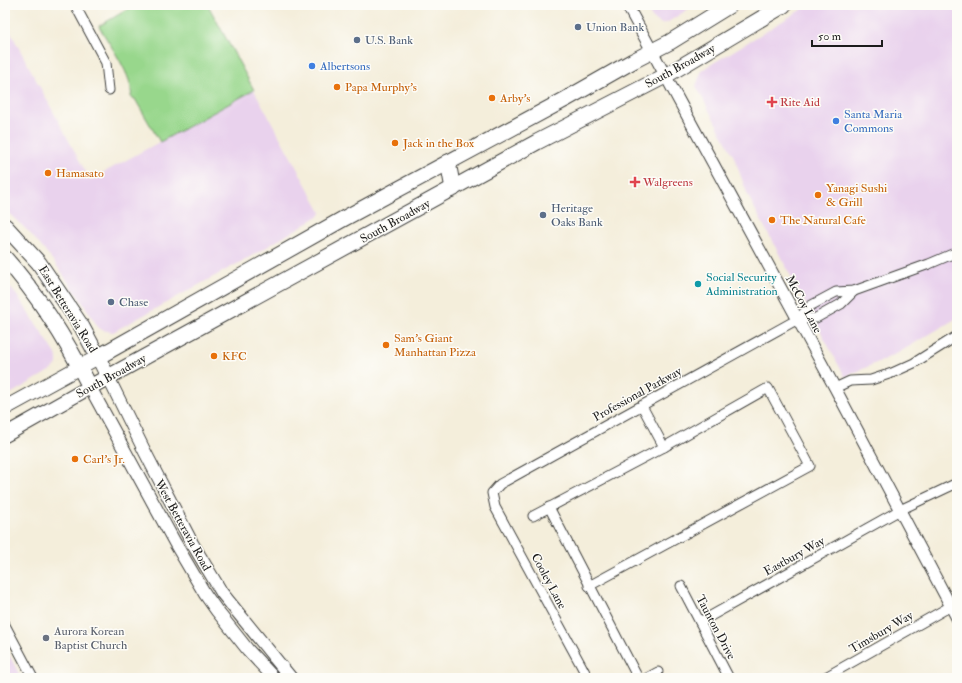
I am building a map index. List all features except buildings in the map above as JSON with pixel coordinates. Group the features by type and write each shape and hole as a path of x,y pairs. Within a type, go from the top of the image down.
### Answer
{"highway":[{"name":"South Broadway","path":"98,357 343,219 670,42 730,5"},
{"name":"South Broadway","path":"90,387 537,142 665,76 784,5"},
{"path":"448,162 459,185"},
{"name":"East Betteravia Road","path":"5,226 43,268 82,327 98,357"},
{"name":"East Betteravia Road","path":"5,258 21,276 54,323 80,367"},
{"name":"West Betteravia Road","path":"80,367 90,387"}],"main road":[{"name":"South Broadway","path":"5,408 98,357"},
{"name":"West Betteravia Road","path":"98,357 192,543 222,594 292,678"},
{"name":"South Broadway","path":"5,435 90,387"},
{"name":"West Betteravia Road","path":"90,387 175,543 205,594 248,650 274,678"}],"street":[{"path":"75,5 106,63 109,90"},
{"name":"McCoy Lane","path":"626,5 798,319 957,618"},
{"name":"Professional Parkway","path":"492,493 500,484 798,319 810,306 836,292 854,291 929,264 957,252"},
{"name":"Professional Parkway","path":"798,319 816,318 841,304 854,291"},
{"path":"835,388 850,381 871,380 892,373 914,363 957,336"},
{"path":"533,516 664,447 768,388 810,466 589,586"},
{"path":"642,406 664,447"},
{"name":"Eastbury Way","path":"700,622 900,510 957,483"},
{"name":"Cooley Lane","path":"492,493 495,507 588,678"},
{"path":"549,507 638,678"},
{"name":"Taunton Drive","path":"681,586 730,678"},
{"name":"Timsbury Way","path":"824,678 951,606"},
{"path":"5,625 33,678"},
{"path":"647,678 658,672"}],"shaded area":[{"path":"645,5 695,5 668,22 662,24 652,18"},
{"name":"Santa Maria Commons","path":"811,5 957,5 957,318 898,353 845,377 748,196 734,157 696,86 702,70"},
{"path":"5,22 90,180 254,90 321,212 320,215 255,254 113,332 102,330 98,327 55,263 28,231 5,210"},
{"path":"5,281 19,298 56,354 57,364 53,369 5,397"},
{"path":"5,647 21,678 5,678"}],"green space":[{"path":"135,5 208,5 254,90 160,142 135,99 131,97 129,80 125,71 99,26"}],"place":[{"name":"Union Bank","path":"578,27"},
{"name":"U.S. Bank","path":"357,40"},
{"name":"Albertsons","path":"312,66"},
{"name":"Papa Murphy's","path":"337,87"},
{"name":"Arby's","path":"492,98"},
{"name":"Rite Aid","path":"772,102"},
{"name":"Santa Maria Commons","path":"836,121"},
{"name":"Jack in the Box","path":"395,143"},
{"name":"Hamasato","path":"48,173"},
{"name":"Walgreens","path":"635,182"},
{"name":"Yanagi Sushi & Grill","path":"818,195"},
{"name":"Heritage Oaks Bank","path":"543,215"},
{"name":"The Natural Cafe","path":"772,220"},
{"name":"Social Security Administration","path":"698,284"},
{"name":"Chase","path":"111,302"},
{"name":"Sam's Giant Manhattan Pizza","path":"386,345"},
{"name":"KFC","path":"214,356"},
{"name":"Carl's Jr.","path":"75,459"},
{"name":"Aurora Korean Baptist Church","path":"46,638"}]}
